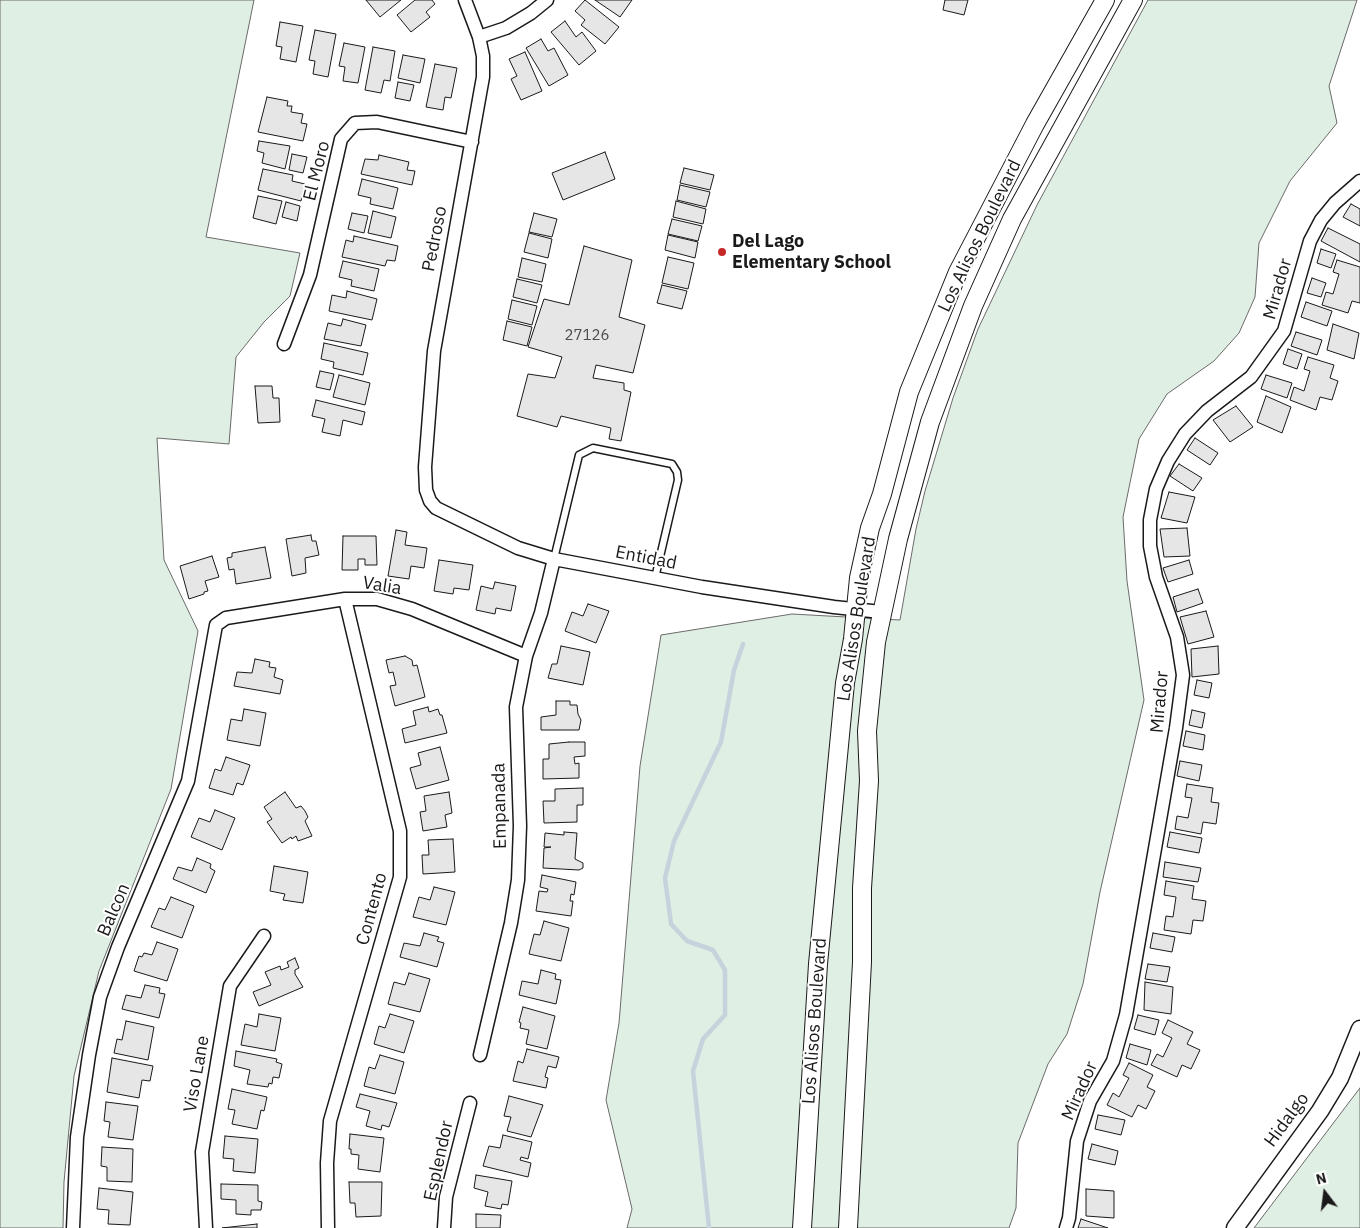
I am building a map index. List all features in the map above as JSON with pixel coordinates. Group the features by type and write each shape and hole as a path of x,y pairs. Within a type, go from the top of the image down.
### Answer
{"main road":[{"name":"Los Alisos Boulevard","path":"802,1228 818,964 845,683 853,639 855,609 870,528 882,494 909,392 958,272 1035,124 1105,0"},
{"name":"Los Alisos Boulevard","path":"848,1228 862,962 862,888 869,781 867,731 881,612 898,539 930,422 974,306 1012,219 1132,0"}],"street":[{"name":"Pedroso","path":"426,490 426,437 434,351 447,269 483,77 483,56 479,37 464,0"},
{"path":"479,37 506,28 532,13 547,0"},
{"name":"El Moro","path":"284,344 310,275 341,139 355,123 377,122 472,142"},
{"name":"Mirador","path":"1066,1228 1069,1218 1077,1141 1090,1101 1112,1061 1126,1015 1180,701 1183,675 1177,637 1156,577 1150,546 1150,520 1156,489 1168,461 1185,434 1207,411 1251,377 1284,332 1310,241 1321,220 1335,202 1360,181"},
{"name":"Entidad","path":"426,490 436,508 518,548 554,559 656,578 881,612"},
{"name":"Empanada","path":"480,1055 511,923 518,880 520,826 516,707 526,656 541,613 554,559"},
{"name":"Valia","path":"226,618 345,599 377,599 412,609 526,656"},
{"name":"Contento","path":"328,1228 330,1120 400,876 400,830 345,599"},
{"name":"Balcon","path":"73,1228 77,1137 100,997 118,946 188,781 216,625 226,618"},
{"name":"Viso Lane","path":"206,1228 202,1152 230,986 264,936"},
{"name":"Hidalgo","path":"1234,1228 1320,1111 1340,1078 1360,1029"},
{"name":"Esplendor","path":"444,1228 446,1197 470,1102"}],"lane":[{"path":"554,559 579,455 593,448 672,464 677,472 678,480 656,578"}],"green space":[{"path":"0,0 254,0 206,237 300,253 290,296 264,322 236,357 229,444 157,438 164,560 198,631 171,789 99,971 74,1076 64,1182 63,1228 0,1228"},
{"path":"1148,0 1357,0 1329,86 1337,123 1290,181 1259,243 1255,297 1239,333 1214,361 1167,394 1139,439 1123,517 1127,581 1144,700 1100,892 1083,984 1067,1034 1048,1064 1018,1143 1016,1208 1009,1228 627,1228 632,1209 606,1100 619,1023 640,766 661,635 792,614 900,620 916,529 925,491 953,398 978,329 1037,205"},
{"path":"1360,1088 1360,1228 1254,1228 1350,1101"}],"building":[{"path":"366,0 401,0 380,17"},
{"path":"415,0 432,0 435,4 426,12 430,17 411,32 397,15"},
{"path":"585,0 619,27 605,44 581,25 585,20 575,11"},
{"path":"595,0 632,0 620,17"},
{"path":"945,0 968,0 964,15 943,10"},
{"path":"565,21 576,37 582,32 596,51 579,65 551,32"},
{"path":"280,22 303,26 296,62 280,59 282,47 276,46"},
{"path":"315,30 336,34 328,77 313,74 315,61 309,60"},
{"path":"541,39 548,51 554,48 568,75 549,86 526,48"},
{"path":"344,43 365,47 358,83 343,81 345,67 339,66"},
{"path":"373,47 395,51 390,81 384,80 381,93 365,90"},
{"path":"525,52 542,91 521,100 511,79 517,76 509,59"},
{"path":"403,55 425,59 420,83 398,78"},
{"path":"435,64 457,68 451,98 445,97 443,110 426,107"},
{"path":"398,82 414,85 410,101 395,98"},
{"path":"267,97 288,101 287,106 292,106 291,112 303,114 301,123 307,124 303,141 258,132"},
{"path":"259,141 290,146 285,169 262,163 264,153 257,151"},
{"path":"605,152 615,179 563,200 552,173"},
{"path":"292,154 307,157 303,173 289,170"},
{"path":"379,155 409,162 407,170 415,171 412,185 361,174 365,159 378,160"},
{"path":"684,168 714,175 710,190 680,183"},
{"path":"263,169 293,175 292,181 305,184 301,201 258,190"},
{"path":"362,179 398,188 393,209 370,204 371,198 358,195"},
{"path":"680,185 710,192 706,207 677,200"},
{"path":"258,196 282,201 276,224 253,218"},
{"path":"676,201 706,209 703,224 673,217"},
{"path":"286,202 300,206 297,221 282,217"},
{"path":"1351,204 1360,209 1360,226 1343,217"},
{"path":"373,211 396,217 391,238 368,233"},
{"path":"352,213 368,216 364,233 348,229"},
{"path":"534,213 557,219 552,237 529,232"},
{"path":"672,219 702,226 698,241 668,234"},
{"path":"1328,228 1360,244 1360,262 1321,241"},
{"path":"529,233 552,239 548,258 524,252"},
{"path":"668,235 698,242 695,258 665,250"},
{"path":"354,236 398,246 395,261 387,260 385,266 342,257 346,240 353,242"},
{"path":"584,246 632,260 619,317 645,325 633,373 596,365 593,378 624,383 624,390 631,392 621,441 609,439 611,428 561,416 557,427 517,416 528,374 555,378 562,357 528,347 544,299 569,305"},
{"path":"1321,249 1336,254 1331,268 1317,263"},
{"path":"668,257 694,263 688,289 662,283"},
{"path":"522,258 546,264 542,282 518,277"},
{"path":"1337,260 1360,267 1360,303 1352,301 1348,313 1322,305 1326,292 1333,294 1339,274 1333,272"},
{"path":"343,261 379,269 374,291 351,286 352,280 339,277"},
{"path":"1312,278 1326,283 1321,297 1307,293"},
{"path":"517,279 542,285 537,303 513,297"},
{"path":"662,285 687,291 682,309 657,303"},
{"path":"347,291 377,299 372,320 329,311 332,295 346,298"},
{"path":"512,300 537,306 532,325 508,319"},
{"path":"1306,302 1332,311 1327,326 1301,317"},
{"path":"343,319 366,325 361,346 324,339 328,323 341,326"},
{"path":"507,321 532,327 527,346 503,340"},
{"path":"1333,324 1359,333 1354,359 1327,350"},
{"path":"1296,332 1322,340 1317,355 1291,346"},
{"path":"324,343 368,353 363,375 333,368 334,362 321,359"},
{"path":"1288,349 1302,354 1297,369 1283,364"},
{"path":"1308,357 1334,365 1330,378 1338,381 1332,400 1320,397 1316,410 1290,400 1294,387 1304,391 1310,371 1304,369"},
{"path":"320,371 334,374 330,390 316,387"},
{"path":"339,375 370,383 365,405 333,397"},
{"path":"1266,375 1292,383 1287,398 1261,389"},
{"path":"255,386 272,386 273,398 279,398 280,422 258,423"},
{"path":"1266,396 1291,407 1282,433 1257,422"},
{"path":"316,400 365,412 362,425 343,420 340,436 322,432 325,419 312,416"},
{"path":"1236,406 1253,427 1230,442 1213,420"},
{"path":"1195,438 1218,453 1210,465 1187,450"},
{"path":"1179,464 1202,478 1193,491 1170,476"},
{"path":"1169,492 1195,497 1187,523 1161,518"},
{"path":"1187,528 1190,556 1164,557 1160,529"},
{"path":"396,530 407,532 405,545 427,548 424,568 411,566 409,579 388,576"},
{"path":"311,535 312,541 316,541 319,555 305,558 306,573 292,576 286,539"},
{"path":"343,536 376,536 377,565 365,565 365,559 358,559 358,570 342,570"},
{"path":"265,547 271,578 236,584 234,569 229,570 227,558 232,557 232,553"},
{"path":"212,556 219,577 205,581 208,591 189,599 180,566"},
{"path":"439,560 473,565 469,590 454,588 453,594 434,591"},
{"path":"1189,560 1193,574 1168,582 1163,568"},
{"path":"495,582 516,586 511,611 496,608 495,614 476,610 481,586 493,589"},
{"path":"1198,589 1203,603 1177,612 1173,597"},
{"path":"588,604 609,611 596,643 565,631 572,612 583,616"},
{"path":"1206,611 1214,637 1188,644 1180,617"},
{"path":"561,646 590,652 583,685 548,678 552,664 557,664"},
{"path":"1218,646 1219,674 1192,677 1191,649"},
{"path":"405,656 412,660 413,666 417,665 425,697 395,706 390,686 396,685 393,672 389,673 386,660"},
{"path":"255,659 270,662 269,667 276,668 274,677 283,680 280,694 234,686 237,672 252,673"},
{"path":"1197,680 1212,683 1209,698 1194,695"},
{"path":"556,701 570,701 570,705 577,705 581,720 579,730 541,730 541,717 556,715"},
{"path":"428,707 429,712 438,709 440,715 442,715 447,733 405,743 402,729 416,725 413,711"},
{"path":"244,709 266,713 260,746 227,740 231,719 242,721"},
{"path":"1192,710 1205,713 1202,728 1189,725"},
{"path":"1186,731 1205,735 1203,750 1183,746"},
{"path":"585,742 585,756 574,757 575,764 579,763 579,778 543,779 543,759 549,759 549,744"},
{"path":"440,747 449,780 416,789 410,768 421,765 418,753"},
{"path":"226,757 250,765 243,785 237,783 233,795 209,788 215,769 221,771"},
{"path":"1180,761 1202,765 1199,781 1177,776"},
{"path":"1187,784 1213,788 1211,802 1219,803 1216,824 1203,822 1201,834 1175,829 1177,816 1188,818 1192,798 1185,797"},
{"path":"583,788 583,805 577,805 577,822 544,823 543,801 555,801 555,789"},
{"path":"285,792 296,808 301,806 305,811 308,817 305,821 312,836 298,841 296,836 292,839 291,837 282,843 267,822 272,819 264,807"},
{"path":"449,792 452,813 445,815 447,827 423,831 420,812 426,811 424,796"},
{"path":"215,810 235,818 222,850 191,837 199,818 210,822"},
{"path":"564,832 577,833 575,859 583,863 583,868 579,870 543,868 544,848 551,847 544,847 545,833 564,835"},
{"path":"1170,832 1202,838 1199,853 1167,847"},
{"path":"453,839 455,872 423,874 422,855 429,855 428,840"},
{"path":"197,858 211,864 210,868 215,871 206,893 173,879 178,867 192,871"},
{"path":"1165,862 1201,868 1198,882 1163,877"},
{"path":"274,866 308,872 303,903 283,900 285,894 270,891"},
{"path":"542,875 576,882 574,895 571,894 570,901 573,901 571,916 536,911 539,891 547,892 548,889 540,887"},
{"path":"1166,881 1194,886 1192,899 1206,901 1203,921 1193,920 1191,934 1164,930 1166,916 1173,917 1176,897 1164,895"},
{"path":"434,887 455,892 446,925 413,917 419,897 430,900"},
{"path":"171,897 194,906 182,938 151,927 159,908 165,910"},
{"path":"544,921 569,928 561,961 529,954 534,934 540,935"},
{"path":"424,933 439,937 437,941 444,943 437,967 400,957 404,943 420,946"},
{"path":"1153,933 1175,937 1172,952 1150,948"},
{"path":"157,942 178,949 167,981 134,971 139,956 142,957 144,953 152,955"},
{"path":"295,958 299,968 295,970 295,974 303,987 259,1006 253,992 271,985 265,972 280,966 281,970 289,967 287,962"},
{"path":"1148,964 1170,967 1167,982 1145,979"},
{"path":"541,970 556,974 555,979 561,980 556,1004 519,995 522,981 538,984"},
{"path":"409,973 430,979 420,1012 388,1004 394,982 405,985"},
{"path":"1145,982 1173,987 1171,1014 1144,1010"},
{"path":"145,985 160,988 159,993 165,994 159,1018 122,1009 126,995 141,998"},
{"path":"523,1007 555,1016 547,1049 526,1044 529,1030 520,1028 521,1023 519,1022"},
{"path":"259,1014 281,1018 275,1051 241,1045 245,1024 257,1027"},
{"path":"390,1014 414,1021 404,1053 374,1044 379,1026 385,1028"},
{"path":"1138,1015 1159,1020 1155,1035 1134,1029"},
{"path":"1168,1020 1193,1032 1187,1044 1200,1050 1191,1069 1182,1065 1177,1077 1151,1065 1157,1054 1163,1057 1172,1038 1162,1033"},
{"path":"126,1021 154,1027 148,1060 114,1053 117,1039 122,1040"},
{"path":"1130,1044 1151,1050 1147,1065 1126,1058"},
{"path":"527,1049 559,1057 556,1068 548,1066 545,1077 548,1078 546,1088 513,1081 518,1061 523,1063"},
{"path":"236,1051 277,1059 276,1062 282,1064 279,1078 273,1077 272,1084 269,1083 268,1087 247,1084 250,1070 234,1066"},
{"path":"380,1055 404,1062 395,1094 364,1086 369,1067 375,1069"},
{"path":"112,1058 153,1066 150,1081 142,1080 139,1098 107,1092"},
{"path":"1129,1063 1153,1075 1147,1087 1155,1091 1146,1109 1138,1105 1132,1117 1107,1105 1113,1093 1119,1097 1129,1078 1123,1075"},
{"path":"232,1089 267,1097 264,1111 261,1110 257,1129 232,1124 235,1110 228,1109"},
{"path":"360,1094 397,1103 389,1127 382,1125 381,1130 366,1126 370,1111 356,1107"},
{"path":"509,1096 543,1105 531,1137 507,1131 511,1117 504,1116"},
{"path":"106,1102 138,1106 133,1140 108,1137 110,1122 104,1121"},
{"path":"1098,1115 1125,1120 1121,1135 1095,1129"},
{"path":"350,1134 384,1138 380,1172 358,1169 359,1155 351,1154 351,1149 349,1149"},
{"path":"503,1135 532,1142 528,1159 521,1157 520,1160 531,1163 528,1177 483,1166 489,1146 500,1148"},
{"path":"225,1136 258,1139 255,1173 233,1171 234,1159 223,1158"},
{"path":"1092,1144 1118,1151 1115,1165 1088,1159"},
{"path":"102,1147 133,1149 132,1182 107,1181 107,1167 101,1166"},
{"path":"476,1175 512,1181 508,1205 502,1204 501,1209 485,1206 488,1192 474,1188"},
{"path":"349,1182 382,1182 381,1216 356,1217 355,1203 350,1203"},
{"path":"221,1184 258,1185 258,1201 262,1202 261,1210 251,1210 251,1215 236,1214 236,1200 221,1199"},
{"path":"99,1188 133,1192 130,1225 108,1224 109,1210 97,1209"},
{"path":"1086,1189 1114,1191 1114,1218 1086,1216"},
{"path":"476,1214 501,1215 500,1228 476,1228"},
{"path":"1081,1219 1108,1228 1078,1228"},
{"path":"257,1224 257,1228 222,1228"}],"waterway":[{"path":"709,1228 693,1071 703,1039 725,1015 725,970 713,950 687,941 671,924 665,878 674,841 721,742 734,670 743,644"}],"place":[{"name":"Del Lago Elementary School","path":"722,252"}]}
